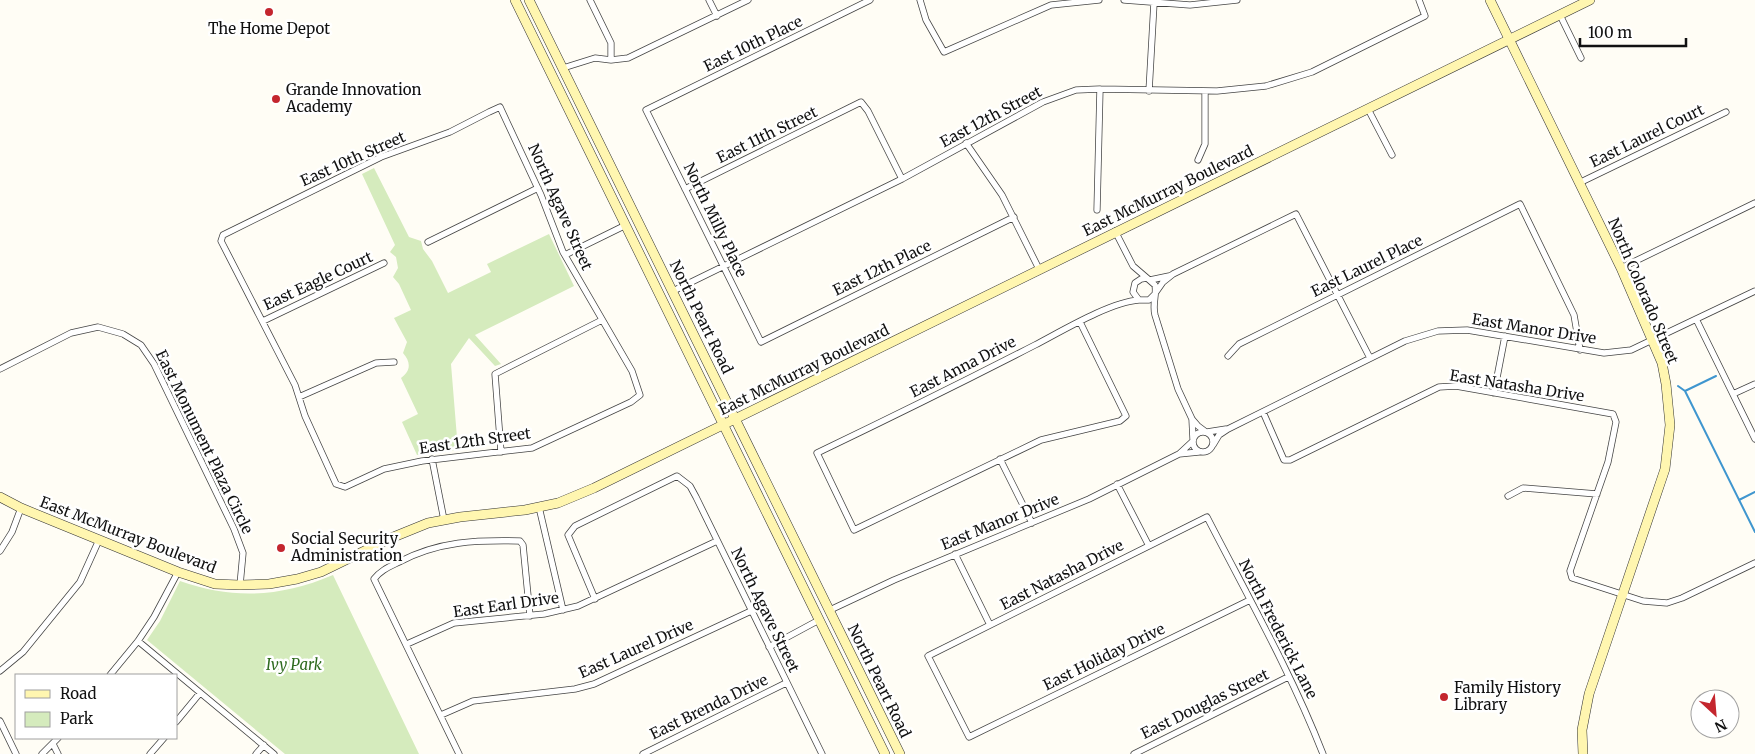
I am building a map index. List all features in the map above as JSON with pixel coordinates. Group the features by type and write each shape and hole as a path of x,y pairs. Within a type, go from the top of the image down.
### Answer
{"street":[{"name":"North Peart Road","path":"515,0 885,754"},
{"name":"North Peart Road","path":"529,0 900,754"},
{"path":"590,0 611,43 611,60"},
{"path":"708,0 717,16"},
{"path":"563,68 595,58 611,60 628,58 748,0"},
{"name":"East 10th Place","path":"646,110 870,0"},
{"path":"920,0 926,20 944,52 1051,5 1099,0"},
{"path":"1124,0 1190,5 1237,0"},
{"name":"East 12th Street","path":"673,291 902,179 1043,102 1076,90 1205,91 1266,86 1312,72 1425,16 1418,0"},
{"name":"North Colorado Street","path":"1490,0 1622,268 1662,363 1666,384 1670,425 1665,469 1588,694 1582,730 1583,754"},
{"name":"East McMurray Boulevard","path":"0,498 178,572 216,584 240,585 269,584 321,572 391,538 428,523 539,508 558,503 594,488 1590,0"},
{"path":"1149,91 1154,3"},
{"path":"1560,15 1581,58"},
{"path":"1097,210 1100,89"},
{"path":"1198,160 1205,144 1205,91"},
{"name":"East 11th Street","path":"685,190 861,102 868,111 902,179"},
{"name":"North Agave Street","path":"500,107 538,188 565,256 632,371 640,395"},
{"name":"East 10th Street","path":"263,321 221,241 223,235 381,157 450,132 500,107"},
{"name":"North Milly Place","path":"646,110 760,342"},
{"path":"1368,110 1392,154"},
{"name":"East Laurel Court","path":"1579,183 1726,112"},
{"path":"966,143 1002,195 1039,269"},
{"path":"428,242 538,188"},
{"path":"1622,268 1755,203"},
{"name":"East Laurel Place","path":"1228,356 1239,344 1520,204 1574,315 1580,350"},
{"path":"1141,300 1149,300 1163,282 1173,274 1296,214 1370,358"},
{"name":"East 12th Place","path":"760,342 1014,217"},
{"path":"565,256 626,225"},
{"path":"1115,232 1133,266 1155,285 1153,308 1178,389 1192,419 1211,435 1213,445 1207,451 1201,452 1195,449 1192,419"},
{"name":"East Eagle Court","path":"263,321 384,264"},
{"path":"1133,266 1134,295 1155,315"},
{"path":"1133,287 1138,280 1173,274"},
{"name":"East Anna Drive","path":"1119,303 1133,287"},
{"name":"East Manor Drive","path":"1213,445 1219,435 1228,429 1405,341 1438,331 1467,330 1604,353 1631,350 1755,291"},
{"name":"East Anna Drive","path":"1000,460 854,530 817,453 1119,303 1141,300"},
{"path":"1696,319 1755,440"},
{"path":"501,452 495,374 602,320"},
{"path":"263,321 295,385 299,398 376,363 394,362"},
{"path":"1032,523 1000,460 1040,440 1120,421 1126,416 1080,322"},
{"name":"East Monument Plaza Circle","path":"0,369 71,333 98,328 123,334 142,345 154,364 234,529 243,553 240,585"},
{"path":"1494,393 1505,336"},
{"path":"1733,394 1755,384"},
{"name":"East Natasha Drive","path":"1262,412 1284,460 1290,460 1439,387 1456,386 1612,414 1616,422 1608,462 1597,494"},
{"name":"East 12th Street","path":"299,398 305,416 336,484 345,487 384,469 432,459 532,448 631,402 640,395"},
{"name":"East Manor Drive","path":"1206,432 1228,429"},
{"path":"1193,440 1199,432 1206,432"},
{"name":"East Manor Drive","path":"830,610 894,580 1089,498 1179,454 1193,440"},
{"name":"East Manor Drive","path":"1179,454 1201,452"},
{"path":"432,459 444,520"},
{"name":"North Agave Street","path":"595,599 568,535 575,526 677,476 690,486 822,754"},
{"path":"1117,484 1149,546"},
{"path":"1508,496 1523,488 1597,494 1570,571 1572,578 1643,601 1666,603 1682,598 1755,563"},
{"path":"0,550 12,532 21,508"},
{"path":"539,508 562,610"},
{"name":"East Natasha Drive","path":"928,656 1207,517"},
{"name":"North Frederick Lane","path":"1207,517 1313,728 1322,754"},
{"path":"0,671 23,652 80,582 99,540"},
{"path":"460,754 374,579 380,571 419,552 450,543 485,540 520,541 523,546 530,616"},
{"name":"East Earl Drive","path":"407,644 454,623 530,616 578,606 717,541"},
{"path":"955,554 990,625"},
{"path":"111,674 138,641 154,617 178,572"},
{"name":"East Holiday Drive","path":"928,656 969,737 1250,600"},
{"name":"East Laurel Drive","path":"441,715 473,700 575,689 594,684 751,611"},
{"path":"769,647 819,620"},
{"path":"138,641 177,674"},
{"path":"178,675 274,754"},
{"name":"East Douglas Street","path":"1134,754 1288,677"},
{"name":"East Brenda Drive","path":"643,754 786,683"},
{"path":"178,720 200,693"},
{"path":"0,721 16,754"},
{"path":"42,754 57,739"},
{"path":"150,754 163,739"},
{"path":"53,744 58,754"},
{"path":"256,754 264,745"}],"green space":[{"path":"374,168 409,237 421,241 423,249 432,261 448,293 491,272 487,264 549,234 574,286 475,335 501,364 495,366 469,338 451,364 458,450 417,455 402,422 418,414 401,378 407,372 409,366 403,353 407,342 394,318 411,310 399,284 393,277 398,268 396,257 390,252 395,245 362,174"},
{"name":"Ivy Park","path":"333,575 419,754 285,754 147,640 160,621 180,581 219,591 257,593 295,588"}],"waterway":[{"path":"1685,391 1716,376"},
{"path":"1678,386 1685,391 1755,532"},
{"path":"1739,500 1755,492"}],"place":[{"name":"The Home Depot","path":"269,12"},
{"name":"Grande Innovation Academy","path":"276,99"},
{"name":"Social Security Administration","path":"281,548"},
{"name":"Family History Library","path":"1444,697"}]}
